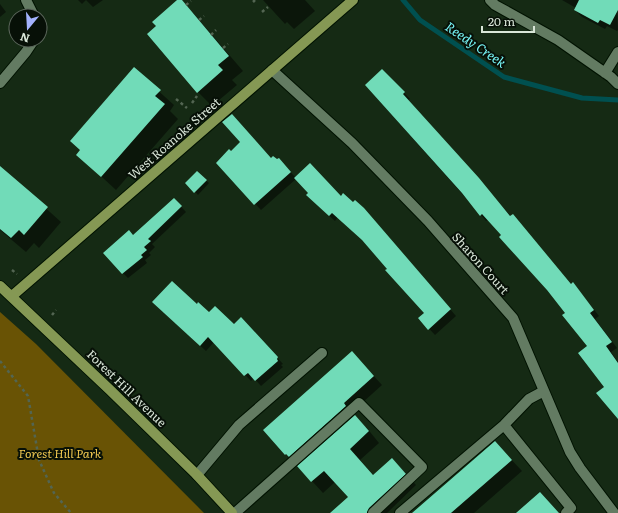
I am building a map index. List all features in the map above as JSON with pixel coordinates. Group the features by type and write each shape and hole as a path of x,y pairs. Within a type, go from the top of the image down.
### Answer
{"main road":[{"name":"West Roanoke Street","path":"12,296 351,2"},
{"name":"Forest Hill Avenue","path":"0,286 197,475 232,513"}],"street":[{"path":"490,0 495,5 558,40 612,78 618,52"},
{"path":"0,83 29,48"},
{"name":"Sharon Court","path":"272,70 352,143 428,222 513,318 570,452 612,512"},
{"path":"197,475 239,425 322,353"},
{"path":"400,513 504,424 529,399 544,391"},
{"path":"235,513 259,494 359,403 422,467 373,513"},
{"path":"504,424 571,508 566,513"}],"path":[{"path":"186,5 191,1"},
{"path":"262,12 268,8"},
{"path":"199,20 204,16"},
{"path":"211,34 216,30"},
{"path":"223,48 228,44"},
{"path":"192,103 197,96"},
{"path":"176,99 187,108"},
{"path":"12,270 16,274"},
{"path":"52,315 56,310"},
{"path":"0,361 28,396 39,460 54,494 71,513"}],"green space":[{"name":"Forest Hill Park","path":"0,312 36,344 204,513 0,513"}],"building":[{"path":"177,0 182,0 229,56 218,65 223,70 197,93 147,34 156,26 152,22"},
{"path":"579,0 618,0 618,10 610,25 600,20 598,23 574,10"},
{"path":"134,67 161,90 155,96 165,104 101,177 76,155 80,150 70,141"},
{"path":"382,69 405,92 403,94 479,178 510,216 513,214 571,284 573,282 594,310 590,313 612,342 606,346 618,363 618,419 596,393 604,387 578,353 587,346 562,315 565,313 547,290 499,237 501,235 482,214 480,216 462,193 365,85"},
{"path":"232,114 271,158 273,156 277,159 279,158 291,172 254,205 216,163 229,149 231,151 240,142 222,122"},
{"path":"310,163 341,196 343,193 353,202 355,200 364,208 451,309 428,330 418,318 424,313 385,270 387,269 362,240 332,213 329,216 306,195 308,193 294,178"},
{"path":"0,166 48,207 24,235 19,230 11,238 0,229"},
{"path":"197,171 207,180 194,193 185,183"},
{"path":"174,198 182,206 148,239 151,241 144,247 147,250 141,255 143,257 122,274 103,253 129,230 133,235"},
{"path":"172,281 197,304 198,302 209,312 215,306 234,324 241,317 278,357 278,361 255,381 248,373 244,376 208,337 200,346 152,302"},
{"path":"352,351 374,376 344,403 346,406 289,457 286,454 285,455 263,430"},
{"path":"355,415 369,431 350,449 373,475 392,458 406,474 369,508 367,513 330,513 348,497 324,471 311,482 297,466"},
{"path":"495,441 512,460 451,513 412,513"},
{"path":"540,492 559,513 516,513"}],"waterway":[{"name":"Reedy Creek","path":"403,0 420,20 504,77 582,98 618,100"}]}
